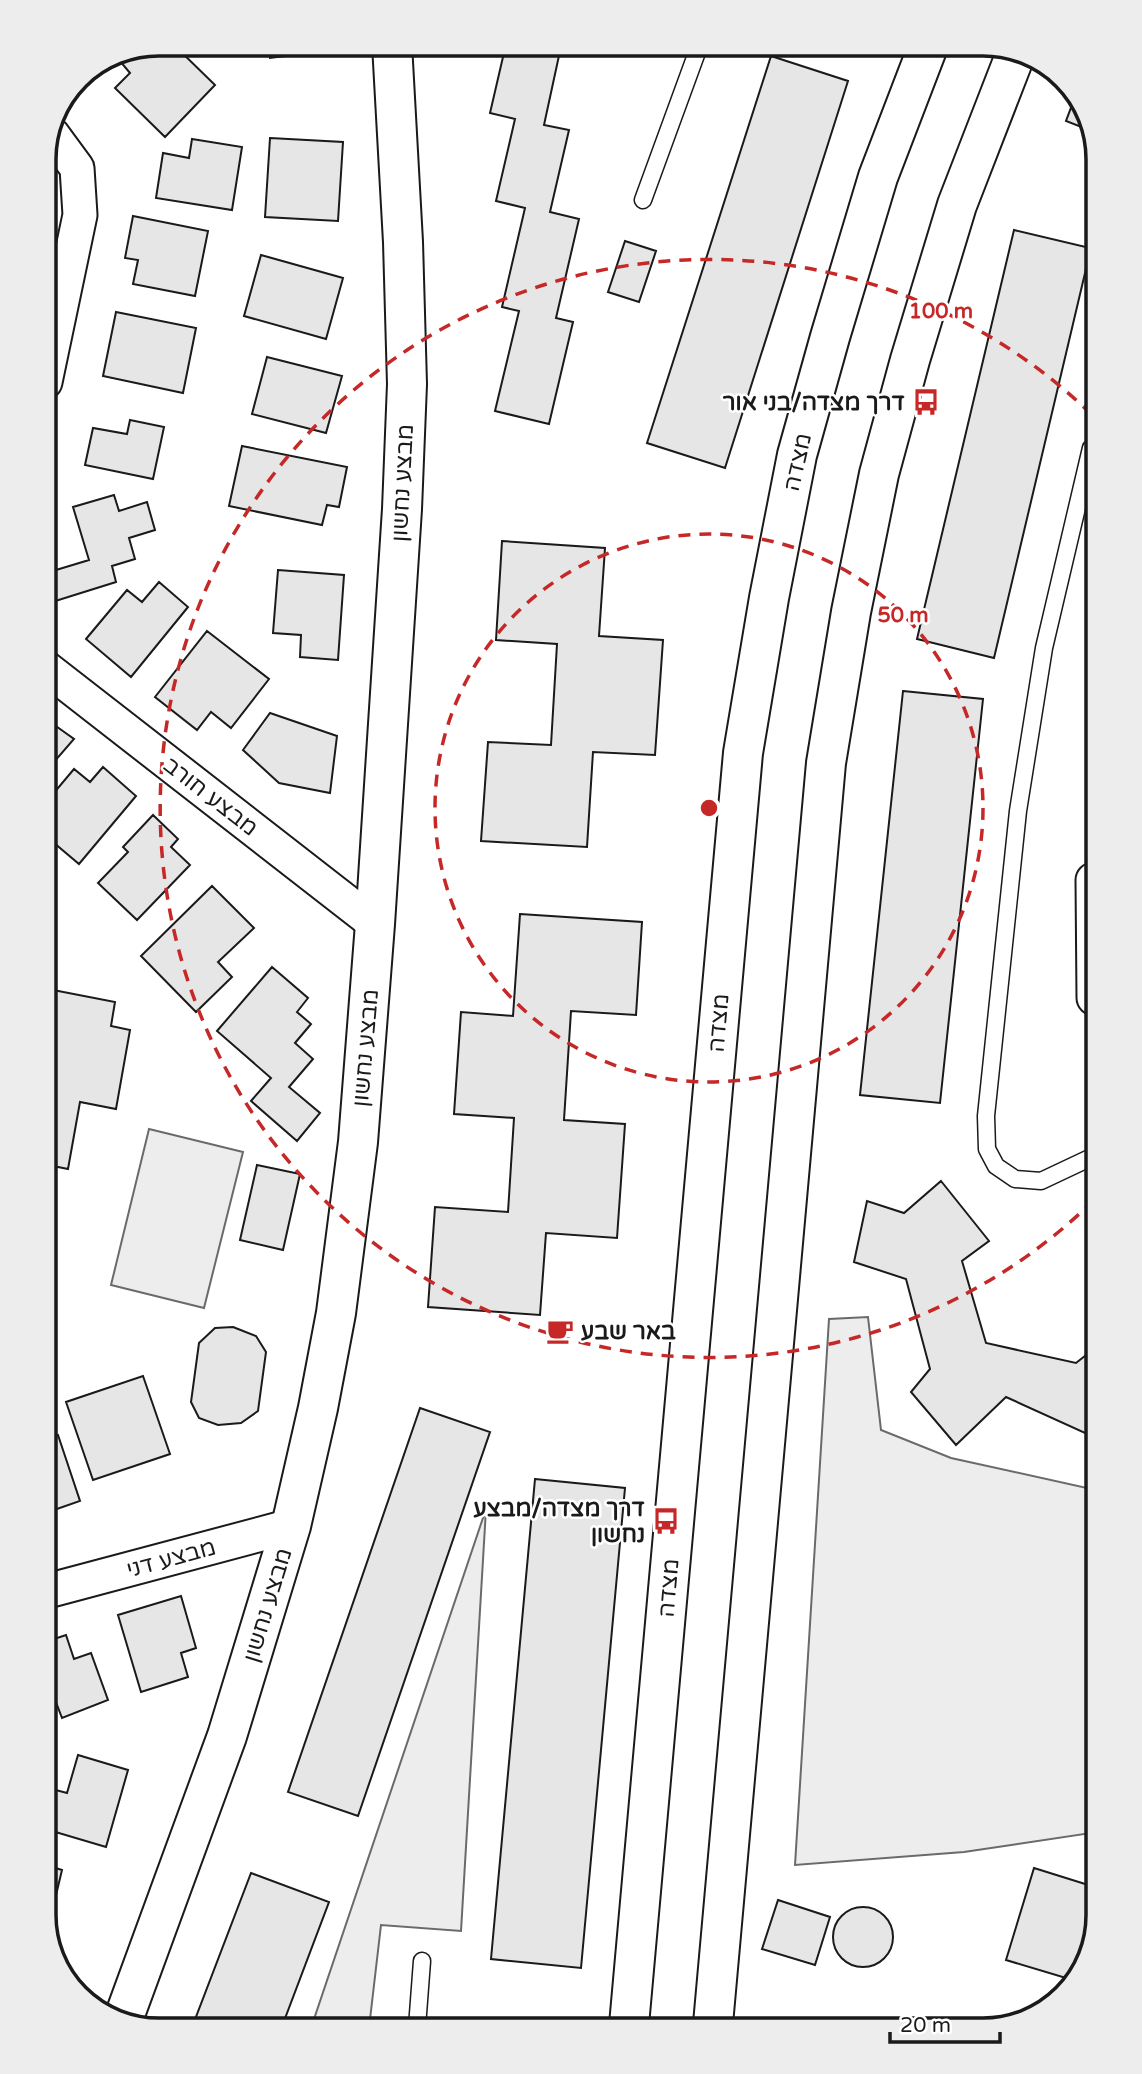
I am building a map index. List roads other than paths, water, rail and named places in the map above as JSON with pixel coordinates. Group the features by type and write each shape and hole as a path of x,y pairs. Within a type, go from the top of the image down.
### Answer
{"main road":[{"name":"מבצע נחשון","path":"126,2013 227,1735 291,1526 336,1314 358,1142 402,509 407,384 393,56"},
{"name":"מצדה","path":"630,2018 743,753 797,455 878,177 924,56"},
{"path":"714,2018 826,763 851,612 879,474 957,205 1013,60"}],"street":[{"path":"56,330 80,215 76,168 58,142"},
{"name":"מבצע חורב","path":"56,675 375,924"},
{"name":"מבצע דני","path":"56,1589 291,1526"}],"lane":[{"path":"643,200 696,56"},
{"path":"1086,470 1044,648 1020,797 986,1116 987,1149 996,1166 1015,1178 1041,1181 1086,1160"},
{"path":"418,2018 422,1961"}],"place":[{"name":"דרך מצדה/בני אור","path":"926,402"},
{"name":"באר שבע","path":"560,1331"},
{"name":"דרך מצדה/מבצע נחשון","path":"666,1521"}]}
